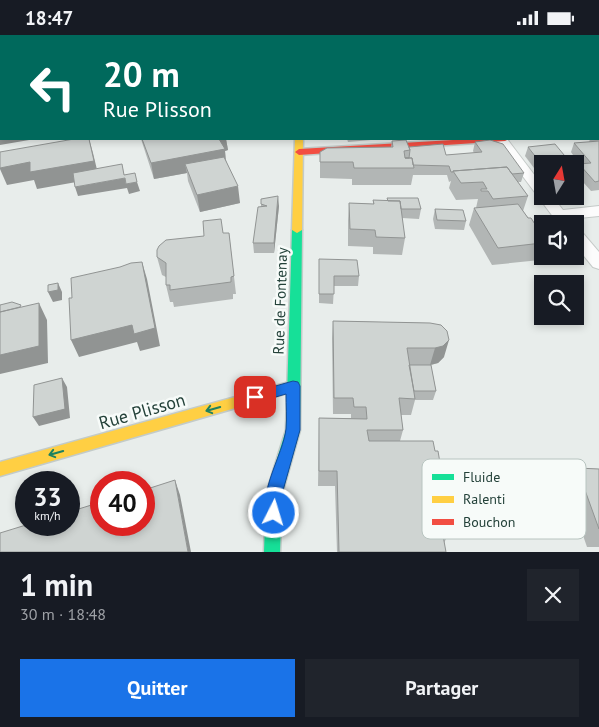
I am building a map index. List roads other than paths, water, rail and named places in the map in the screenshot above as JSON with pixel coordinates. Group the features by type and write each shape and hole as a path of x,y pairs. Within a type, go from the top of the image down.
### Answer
{"street":[{"name":"Rue de Fontenay","path":"272,552 274,494 293,430 299,140"},
{"path":"299,152 485,140"},
{"name":"Rue Plisson","path":"0,469 293,386"}],"lane":[{"path":"502,140 534,183"},
{"path":"551,205 559,215"},
{"path":"580,215 599,211"},
{"path":"584,246 599,263"}]}
